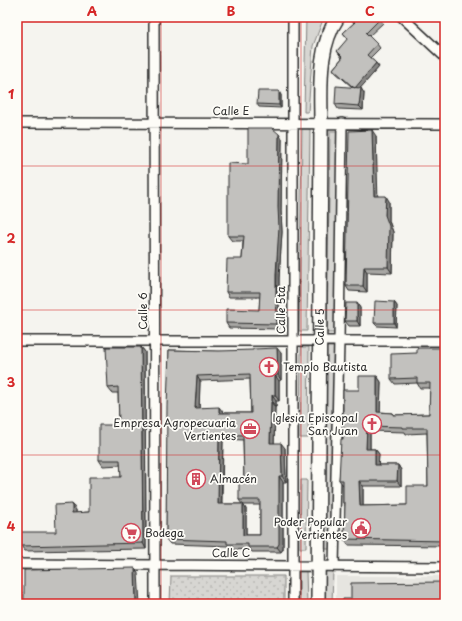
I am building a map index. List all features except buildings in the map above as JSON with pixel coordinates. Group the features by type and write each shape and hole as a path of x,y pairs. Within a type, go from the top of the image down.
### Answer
{"main road":[{"name":"Calle 5","path":"318,604 320,123 322,57 330,30 338,17"}],"street":[{"name":"Calle 6","path":"154,17 155,604"},
{"name":"Calle 5ta","path":"293,17 293,604"},
{"path":"402,17 445,57"},
{"name":"Calle E","path":"17,123 445,124"},
{"name":"Calle 5","path":"334,566 342,123"},
{"path":"17,341 445,341"},
{"name":"Calle C","path":"17,564 445,567"}],"shaded area":[{"path":"306,17 324,17 313,46 308,112 304,112"},
{"path":"302,129 310,129 307,331 299,331"},
{"path":"330,131 338,131 335,333 327,333"},
{"path":"301,347 309,347 308,438 300,438"},
{"path":"326,347 334,347 331,549 323,549"},
{"path":"301,480 307,480 306,548 300,548"},
{"path":"325,570 333,570 332,604 324,604"},
{"path":"299,571 306,571 307,604 299,604"},
{"path":"171,576 284,576 284,604 170,604"},
{"path":"336,576 445,576 445,604 336,604"}],"place":[{"name":"Templo Bautista","path":"269,367"},
{"name":"Iglesia Episcopal San Juan","path":"372,424"},
{"name":"Empresa Agropecuaria Vertientes","path":"250,429"},
{"name":"Almacén","path":"196,479"},
{"name":"Poder Popular Vertientes","path":"361,528"},
{"name":"Bodega","path":"131,533"}]}
